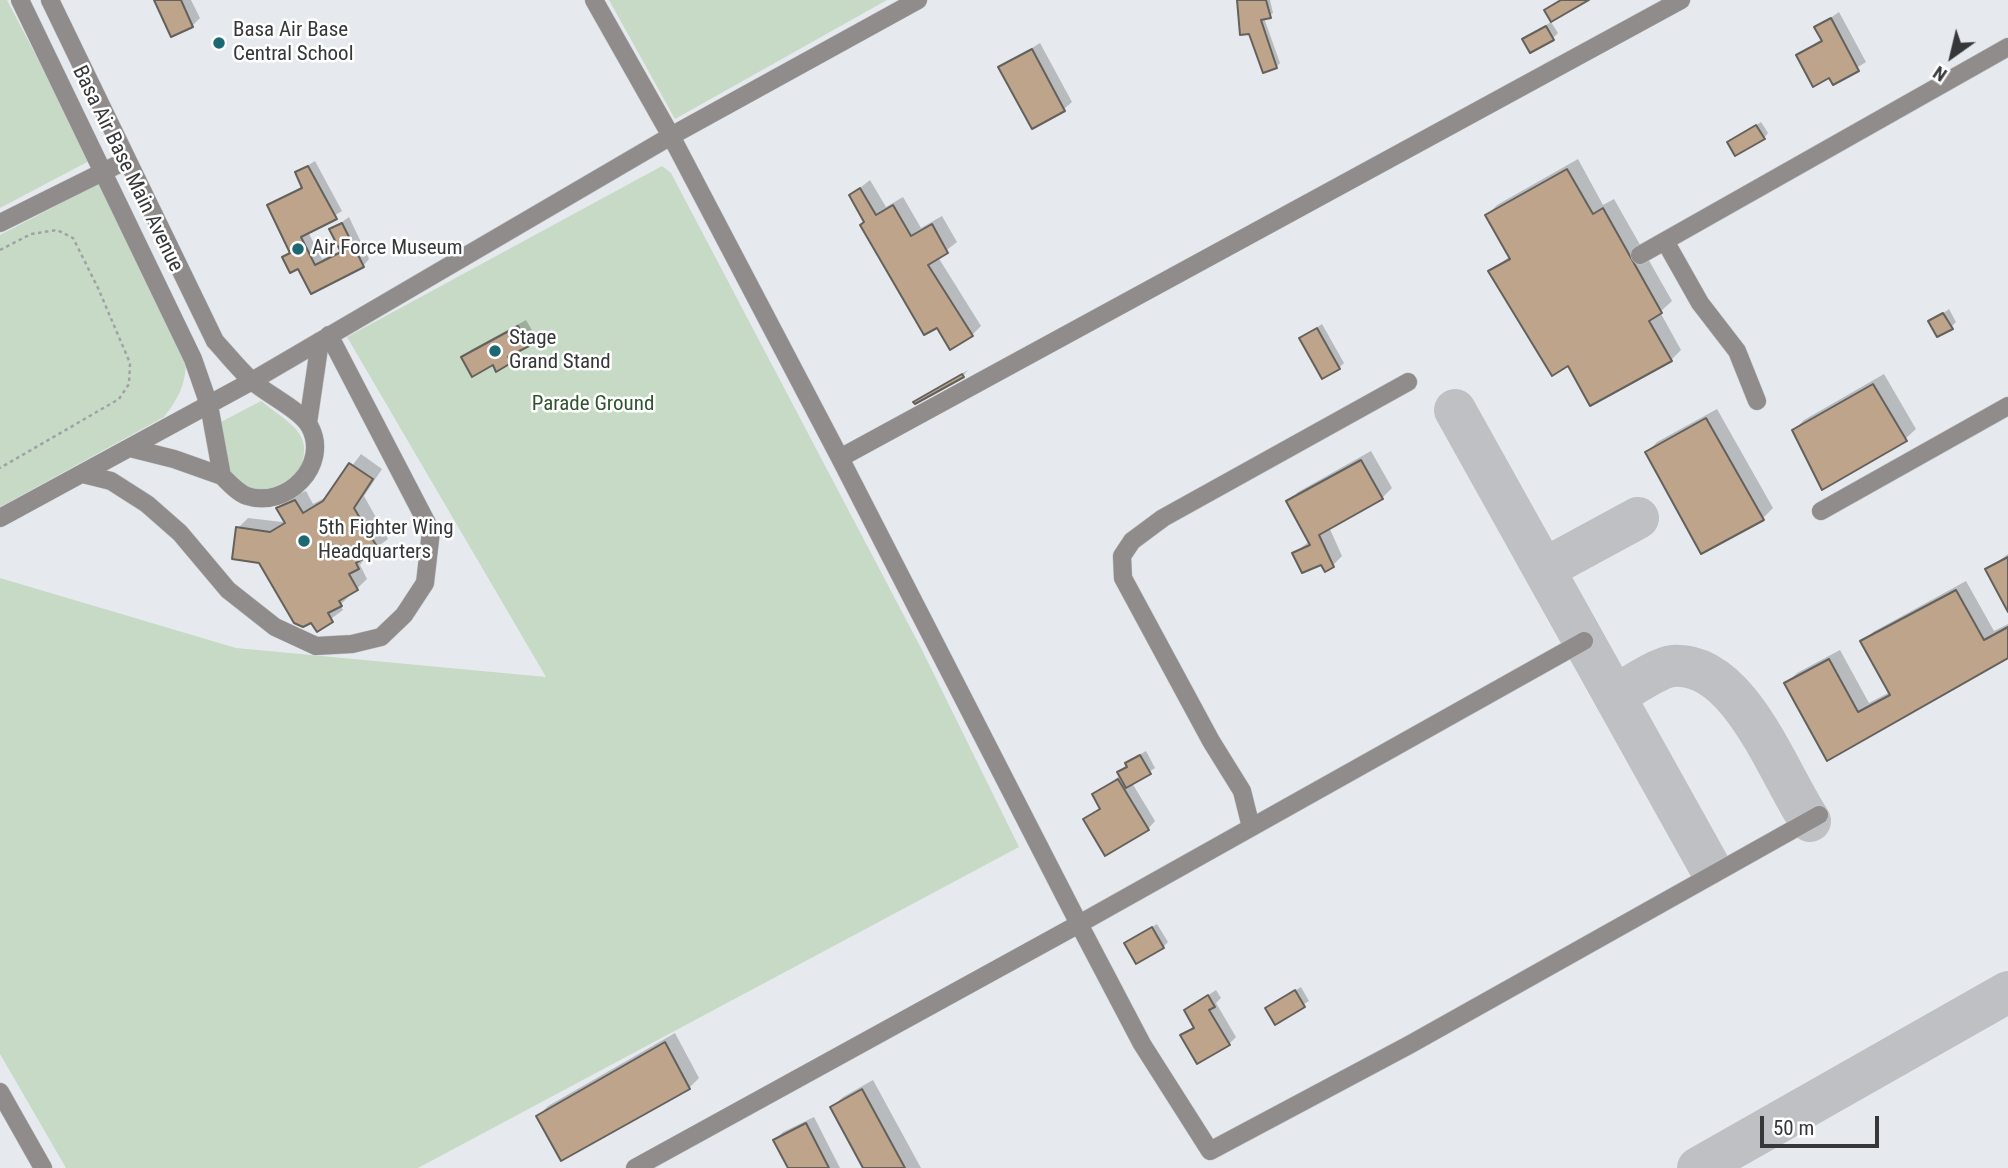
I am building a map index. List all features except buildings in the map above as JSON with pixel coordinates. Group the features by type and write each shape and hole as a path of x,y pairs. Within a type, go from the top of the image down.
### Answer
{"lane":[{"name":"Basa Air Base Main Avenue","path":"20,0 193,359 209,405"},
{"name":"Basa Air Base Main Avenue","path":"50,0 215,341 253,382"},
{"path":"594,0 671,136 1142,1044 1210,1151 1397,1051 1819,815"},
{"path":"0,518 253,382 671,136 918,0"},
{"path":"840,458 1681,0"},
{"path":"1640,255 2008,47"},
{"path":"0,223 127,160"},
{"path":"1665,241 1700,303 1737,351 1757,401"},
{"path":"308,423 324,338"},
{"path":"83,474 111,481 147,504 180,533 228,590 275,627 316,646 352,644 381,637 404,615 425,583 431,531 324,338"},
{"path":"130,448 174,459 222,476 246,496 267,499 296,488 306,474 314,449 313,434 308,423 253,382"},
{"path":"1251,827 1242,791 1123,578 1122,555 1132,541 1163,518 1408,382"},
{"path":"209,405 222,476"},
{"path":"1821,511 2008,405"},
{"path":"635,1168 1584,640"},
{"path":"0,1092 43,1168"}],"path":[{"path":"0,250 31,234 57,230 73,238 130,363 129,384 119,399 0,468"}],"green space":[{"path":"0,0 7,0 91,160 0,208"},
{"path":"609,0 887,0 675,119"},
{"name":"Parade Ground","path":"662,166 671,173 921,648 1019,847 418,1168 66,1168 0,1054 0,578 236,648 546,677 347,337"},
{"path":"100,183 186,363 182,385 164,417 0,507 0,235"},
{"path":"261,401 299,433 304,452 296,480 263,495 229,478 219,423"}],"taxiway":[{"path":"1455,410 1708,864"},
{"path":"1544,569 1638,518"},
{"path":"1615,696 1652,674 1673,666 1697,669 1718,681 1755,724 1810,821"},
{"path":"1698,1168 2008,992"}],"place":[{"name":"Basa Air Base Central School","path":"219,43"},
{"name":"Air Force Museum","path":"298,249"},
{"name":"Stage Grand Stand","path":"495,351"},
{"name":"5th Fighter Wing Headquarters","path":"304,541"}]}
